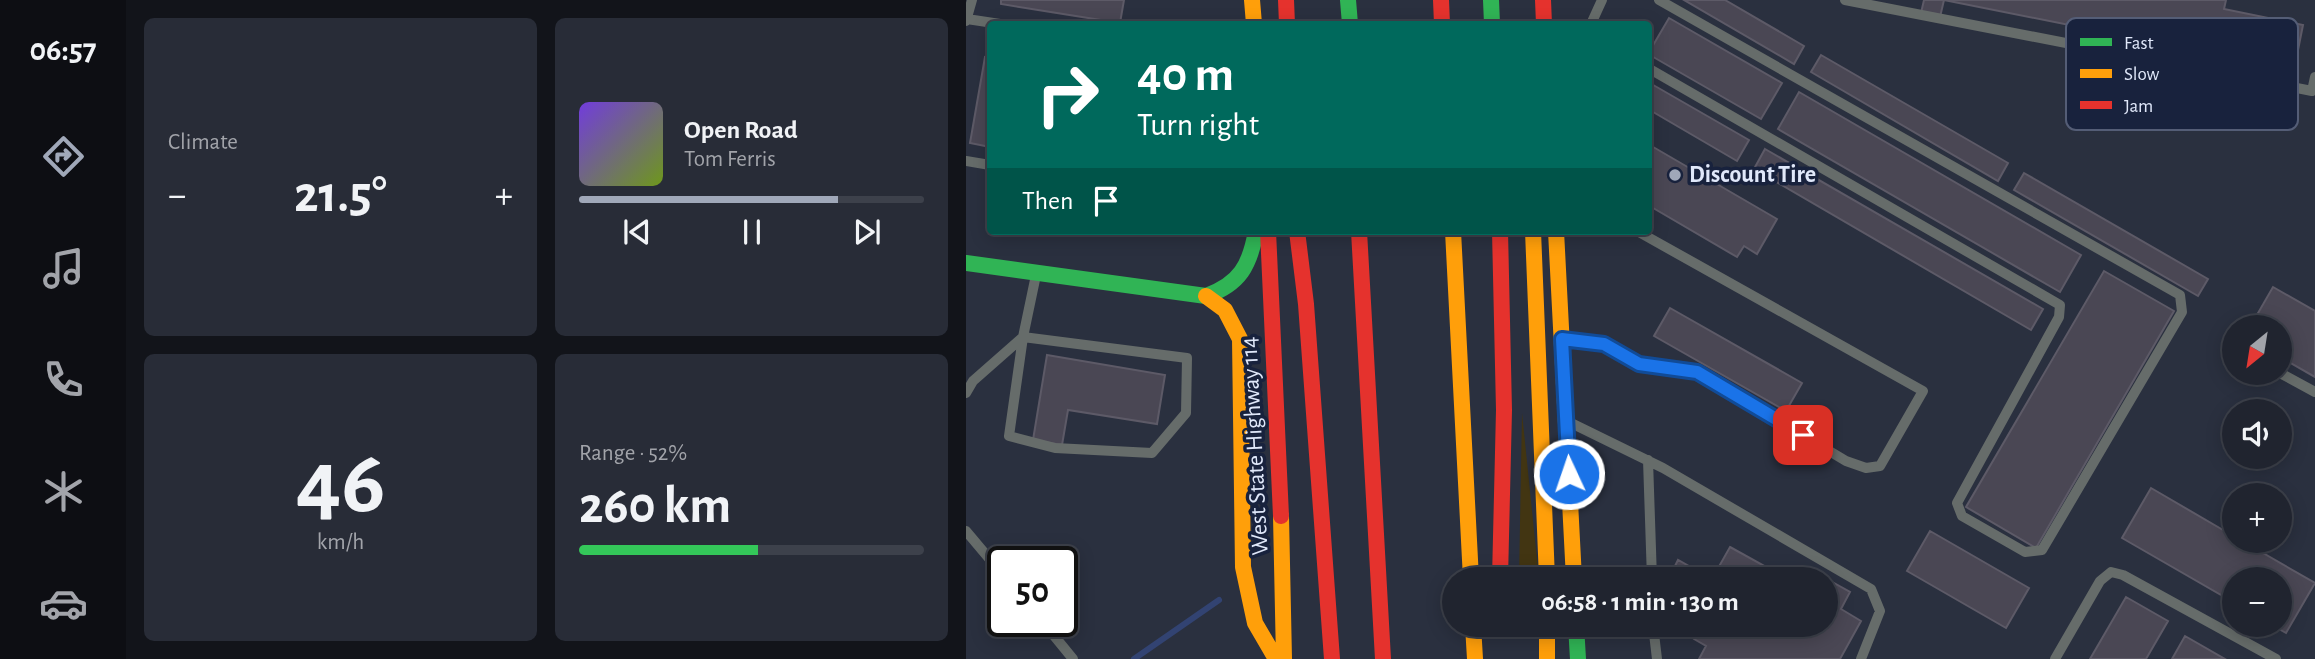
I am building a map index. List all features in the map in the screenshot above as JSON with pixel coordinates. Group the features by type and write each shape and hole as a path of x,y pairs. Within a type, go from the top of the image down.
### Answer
{"main road":[{"path":"1252,0 1254,21"},
{"path":"1286,0 1287,21"},
{"path":"1348,0 1350,21"},
{"path":"1441,0 1442,21"},
{"path":"1491,0 1492,21"},
{"path":"1543,0 1544,21"},
{"path":"966,263 1206,296 1227,289 1238,279 1251,262 1255,235"},
{"name":"West State Highway 114","path":"1268,235 1282,533 1284,659"},
{"path":"1297,235 1306,304 1332,659"},
{"path":"1359,235 1383,659"},
{"path":"1453,235 1470,567"},
{"path":"1500,235 1504,410 1500,567"},
{"path":"1533,235 1547,567"},
{"path":"1556,235 1573,567"},
{"path":"1206,296 1225,310 1240,339 1243,567 1255,623 1276,659"},
{"path":"1474,637 1475,659"},
{"path":"1547,637 1547,659"},
{"path":"1577,637 1578,659"}],"lane":[{"path":"972,0 966,20 987,22"},
{"path":"1592,21 1602,0"},
{"path":"1652,70 2060,305 2059,317 1956,503 1962,516 2025,552 2042,550 2182,312 2180,295 1659,0"},
{"path":"1845,0 2066,43"},
{"path":"2298,88 2312,91 2315,77"},
{"path":"966,161 987,164"},
{"path":"1562,339 1604,344 1639,364 1697,372 1846,461 1866,468 1880,466 1923,391 1644,235"},
{"path":"966,393 974,381 1023,337 1187,358 1186,413 1152,453 1055,448 1009,436 1023,337 1037,272"},
{"path":"2292,380 2315,392"},
{"path":"1566,420 1648,460 1871,589 1880,611 1861,659"},
{"path":"1648,460 1652,567"},
{"path":"966,531 987,556"},
{"path":"2055,659 2100,581 2111,572 2123,575 2276,659"},
{"path":"1055,637 1073,659"},
{"path":"1654,637 1657,659"}],"shaded area":[{"path":"1522,413 1538,567 1519,567"}],"building":[{"path":"1001,0 1124,0 1120,21 1001,4"},
{"path":"1684,0 1725,0 1804,46 1794,64"},
{"path":"1924,0 1944,0 1940,17 1921,13"},
{"path":"1944,0 2226,0 2224,9 2268,18 2066,18 2066,24"},
{"path":"1669,18 1782,83 1761,119 1652,56 1652,47"},
{"path":"2298,24 2303,25 2298,50"},
{"path":"1821,55 2008,163 1998,181 1811,72"},
{"path":"985,57 987,146 970,143"},
{"path":"1652,84 1749,140 1737,161 1652,111"},
{"path":"1799,92 2081,255 2060,292 1778,129"},
{"name":"Discount Tire","path":"1652,146 1777,219 1757,254 1744,246 1737,257 1652,207"},
{"path":"1765,149 2043,309 2031,330 1754,169"},
{"path":"2024,173 2208,279 2198,296 2014,190"},
{"path":"2104,271 2174,311 2036,548 1966,507"},
{"path":"2273,287 2315,311 2315,377 2292,364 2292,315 2257,315"},
{"path":"1670,308 1802,383 1786,411 1654,336"},
{"path":"1047,355 1165,375 1157,424 1068,410 1062,445 1033,440"},
{"path":"2151,488 2222,529 2222,553 2263,553 2287,567 2222,567 2222,596 2122,538"},
{"path":"1930,531 2029,588 2006,628 1907,571"},
{"path":"1730,547 1766,567 1719,567"},
{"path":"1678,560 1691,567 1674,567"},
{"path":"2292,570 2315,583 2292,623"},
{"path":"1838,585 1850,592 1841,609 1861,621 1840,659 1699,659 1706,646 1694,639 1838,637"},
{"path":"2126,597 2168,621 2146,659 2090,659"},
{"path":"2185,636 2225,659 2172,659"}],"waterway":[{"path":"1134,659 1219,600"}],"traffic: fast":[{"path":"1348,0 1350,21"},
{"path":"1491,0 1492,21"},
{"path":"966,263 1206,296 1227,286 1242,272 1255,235"},
{"path":"1577,637 1578,659"}],"traffic: slow":[{"path":"1252,0 1254,21"},
{"path":"1453,235 1470,567"},
{"path":"1533,235 1547,567"},
{"path":"1556,235 1573,567"},
{"path":"1206,296 1225,310 1240,339 1243,567 1255,623 1276,659"},
{"path":"1281,516 1284,659"},
{"path":"1474,637 1475,659"},
{"path":"1547,637 1547,659"}],"traffic: jam":[{"path":"1286,0 1287,21"},
{"path":"1441,0 1442,21"},
{"path":"1543,0 1544,21"},
{"path":"1268,235 1281,516"},
{"path":"1297,235 1306,304 1332,659"},
{"path":"1359,235 1383,659"},
{"path":"1500,235 1504,410 1500,567"}],"place":[{"name":"Discount Tire","path":"1675,175"}],"route":[{"path":"1569,474 1562,339 1604,344 1639,364 1667,365 1697,372 1803,435"}]}
